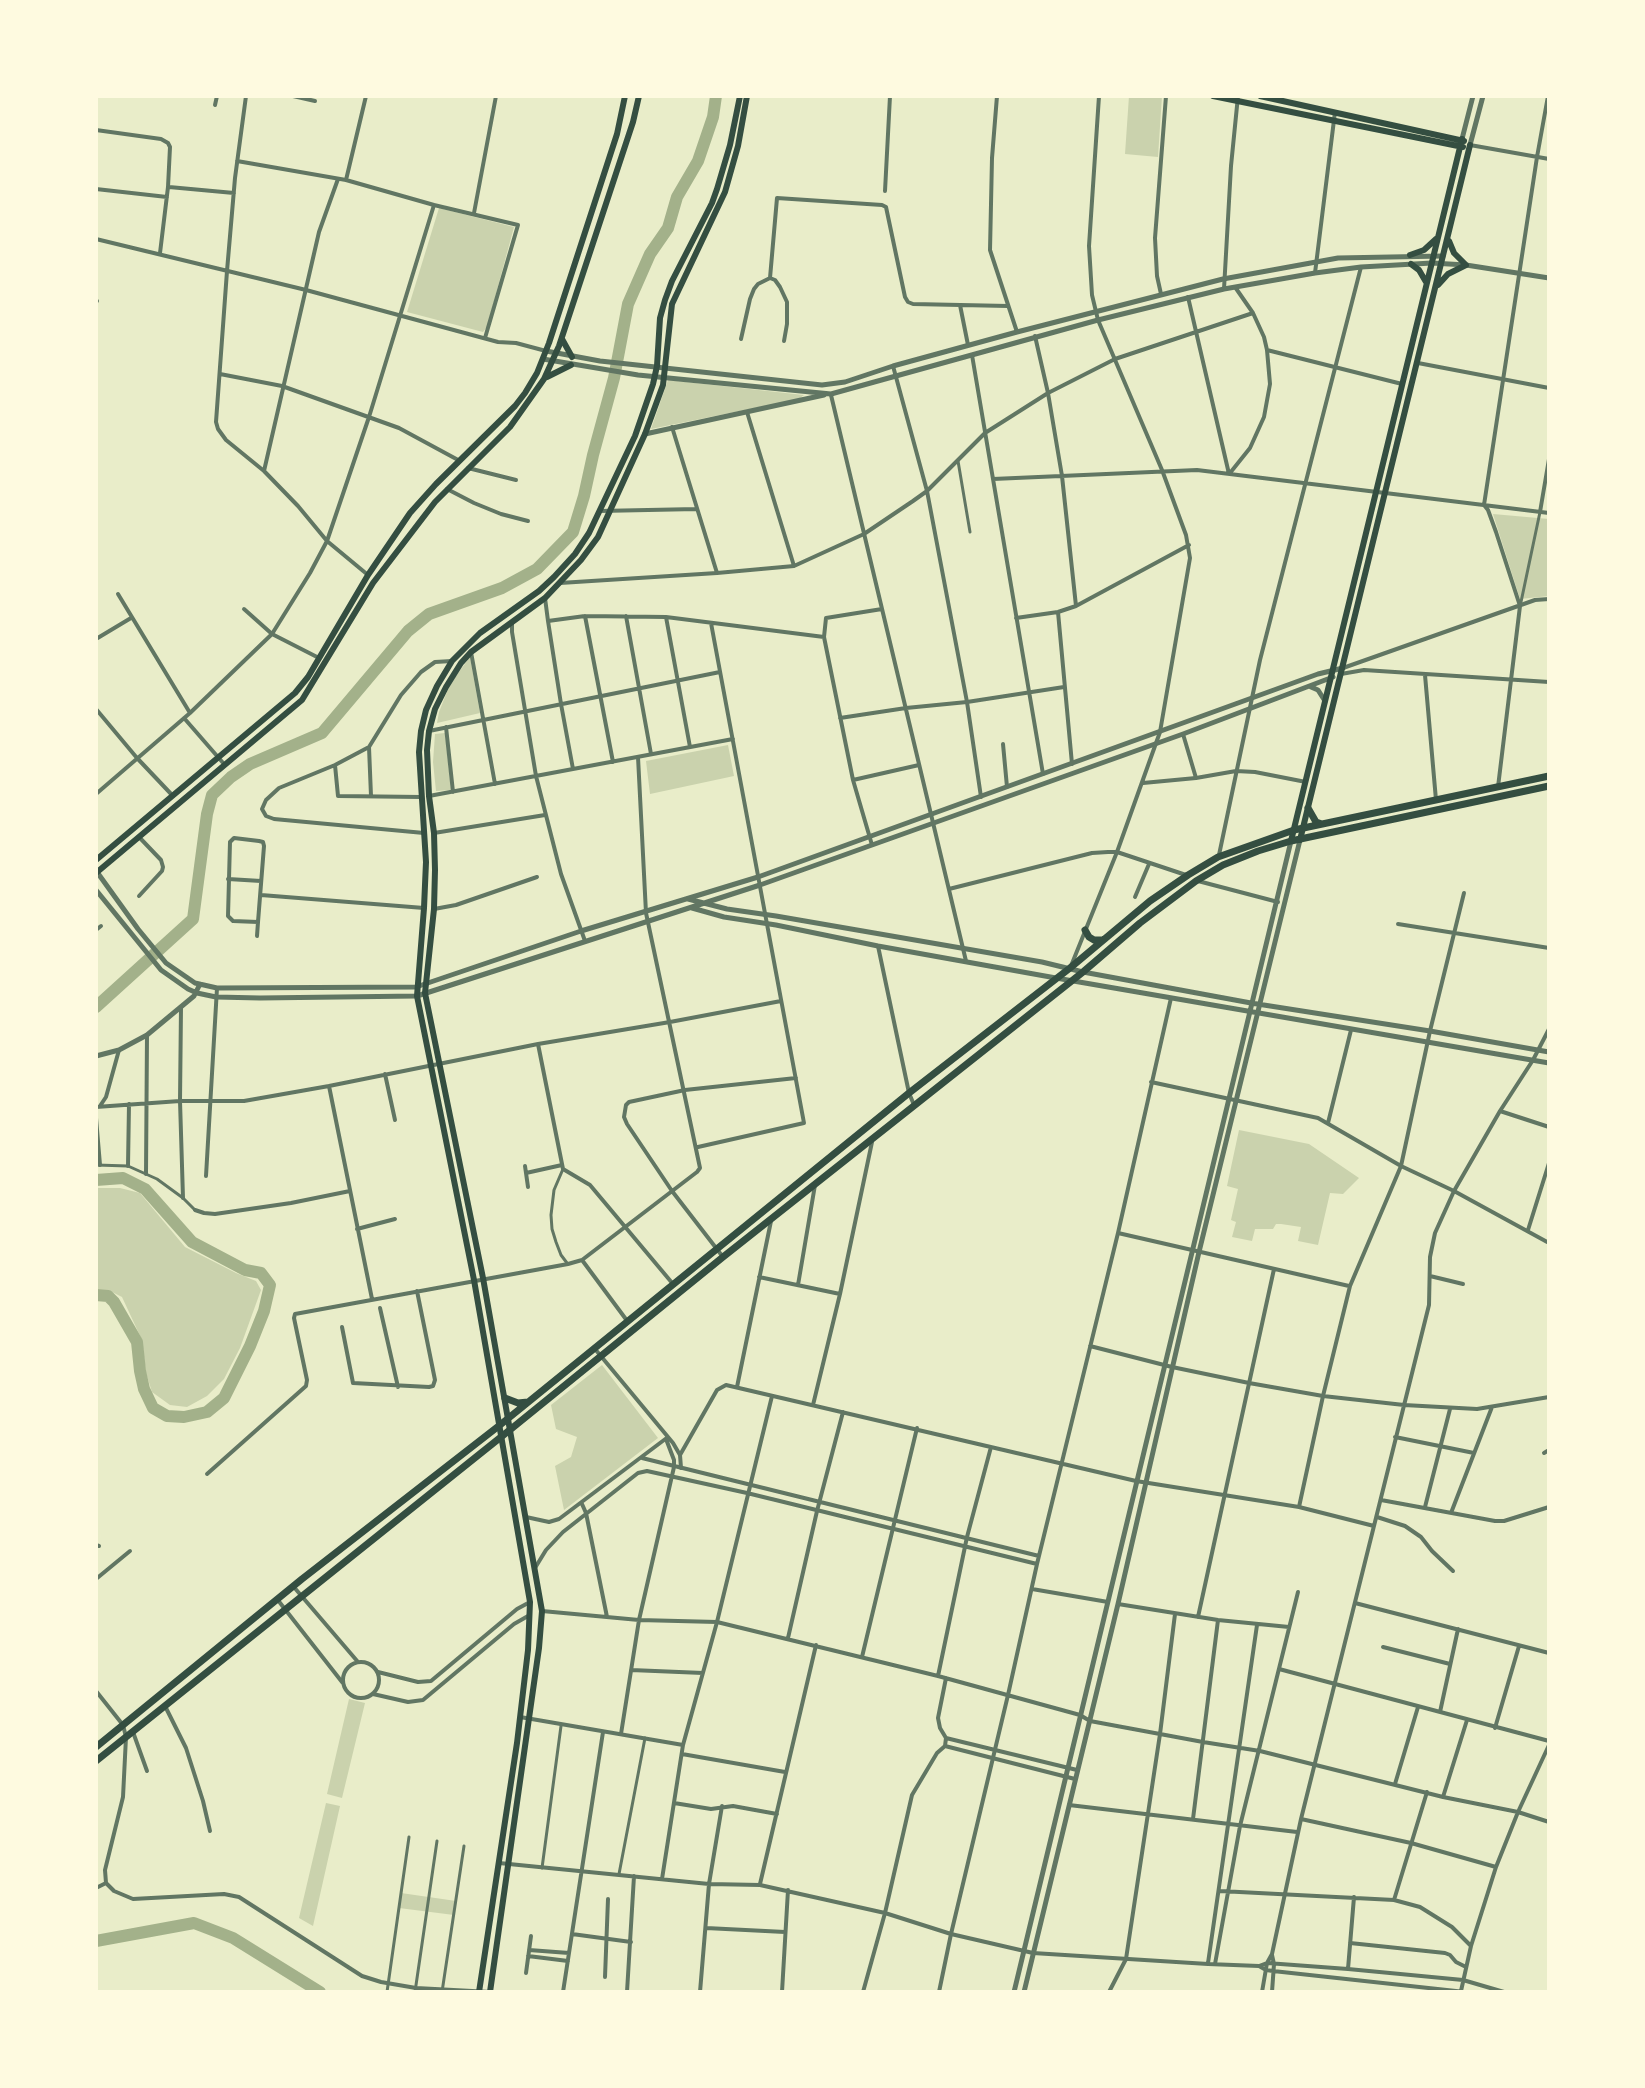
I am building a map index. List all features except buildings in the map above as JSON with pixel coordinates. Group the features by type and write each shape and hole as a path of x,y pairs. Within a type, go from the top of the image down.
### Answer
{"main road":[{"path":"96,860 295,693 410,513 515,406 537,373 544,355 617,134 625,96"},
{"path":"96,873 302,700 373,583 419,521 510,427 544,379 556,354 639,96"},
{"path":"479,1992 520,1717 531,1615 503,1436 417,996 424,908 426,710 452,661 480,633 554,577 589,533 635,436 655,377 660,318 665,300 712,203 730,145 740,96"},
{"path":"425,731 461,663 471,652 545,598 598,537 645,434 665,378 672,304 725,192 747,96"},
{"path":"1213,96 1460,147 1470,145"},
{"path":"1260,96 1462,139 1470,145"},
{"path":"1296,840 1325,701 1462,139"},
{"path":"1298,829 1308,808 1470,145"},
{"path":"1410,255 1424,250 1439,232"},
{"path":"1435,289 1448,274 1466,265 1454,253 1448,238"},
{"path":"1411,264 1427,283"},
{"path":"544,379 572,361 561,338"},
{"path":"96,1747 293,1586 595,1349 909,1093 1070,968 1150,901 1188,875 1218,857 1298,829 1549,776"},
{"path":"96,1761 1196,881 1223,865 1296,840 1549,786"},
{"path":"425,796 434,833 434,909 425,993 483,1278 542,1611 490,1992"},
{"path":"1308,808 1316,822 1324,824"},
{"path":"1085,930 1094,940 1102,940"},
{"path":"505,1398 518,1403 530,1401"}],"street":[{"path":"215,105 217,96"},
{"path":"246,96 234,193 216,422 226,440 264,471 327,541 368,575"},
{"path":"293,96 315,101"},
{"path":"346,180 366,96"},
{"path":"474,213 496,96"},
{"path":"885,191 890,96"},
{"path":"997,96 990,250 1017,332"},
{"path":"1070,968 1117,852 1160,732 1190,558 1189,545 1162,470 1098,320 1089,277 1099,96"},
{"path":"1161,294 1155,238 1166,96"},
{"path":"1462,139 1473,96"},
{"path":"1483,96 1470,145 1549,159"},
{"path":"1520,606 1484,505 1548,96"},
{"path":"1224,289 1238,99"},
{"path":"1315,273 1335,112"},
{"path":"99,130 161,139 170,147 160,255"},
{"path":"237,161 346,180 518,225 485,339"},
{"path":"264,471 319,232 339,179"},
{"path":"168,187 234,193"},
{"path":"96,189 167,197"},
{"path":"770,278 777,198 882,205 886,207 908,302 1008,306"},
{"path":"96,794 190,713 272,634 310,573 327,541 369,417 434,205"},
{"path":"96,239 306,290 485,339 516,343 544,355 552,362 600,361 822,385 845,382 968,345 1223,279 1317,260 1410,255 1433,260"},
{"path":"645,434 831,394 1035,336 1188,297 1315,273 1442,260 1549,278"},
{"path":"1218,857 1248,709 1361,267"},
{"path":"741,339 754,289 770,278 780,287 787,302 784,341"},
{"path":"1229,474 1250,448 1264,417 1270,384 1267,350 1253,313 1235,287"},
{"path":"1188,297 1229,474"},
{"path":"960,305 968,345"},
{"path":"560,583 794,566 864,534 927,491 985,433 1048,393 1115,359 1253,313"},
{"path":"1035,336 1062,476 1076,606"},
{"path":"1267,350 1402,384"},
{"path":"544,355 556,354 599,369 638,375 831,394"},
{"path":"972,355 1043,774"},
{"path":"1417,363 1549,388"},
{"path":"893,366 927,491 967,702 981,797"},
{"path":"220,374 282,386 369,417 399,428 460,461"},
{"path":"831,394 966,961"},
{"path":"747,412 794,566"},
{"path":"672,427 717,573"},
{"path":"1498,787 1520,606 1549,459"},
{"path":"958,461 970,532"},
{"path":"468,468 516,480"},
{"path":"993,479 1197,470 1549,513"},
{"path":"447,489 488,509 528,521"},
{"path":"599,511 697,509"},
{"path":"1016,618 1076,606 1189,545"},
{"path":"118,594 190,713"},
{"path":"545,598 573,769"},
{"path":"96,873 166,963 195,983 217,988 416,987 581,931 758,877 1251,699 1342,671 1535,600 1549,599"},
{"path":"244,609 272,634 320,658"},
{"path":"872,845 853,780 824,637 826,618 882,609"},
{"path":"1058,612 1072,764"},
{"path":"548,621 585,616 666,617 824,637"},
{"path":"585,616 613,762"},
{"path":"626,616 651,754"},
{"path":"666,617 690,747"},
{"path":"96,639 131,618"},
{"path":"512,623 536,776 561,874 585,941"},
{"path":"697,1147 804,1123 711,623"},
{"path":"471,652 495,784"},
{"path":"424,833 274,819 266,816 262,809 266,800 279,788 369,747 392,707 421,672 435,662 452,661"},
{"path":"1342,671 1549,682"},
{"path":"425,731 720,672"},
{"path":"1306,689 1332,674"},
{"path":"1425,675 1436,800"},
{"path":"840,718 1064,687"},
{"path":"96,890 161,970 197,993 216,997 417,996 760,885 1312,687 1325,701"},
{"path":"96,709 99,717 173,796"},
{"path":"184,718 225,765"},
{"path":"446,727 453,792"},
{"path":"1183,734 1196,778"},
{"path":"335,765 338,796 425,796 733,739"},
{"path":"1003,744 1007,787"},
{"path":"369,747 371,796"},
{"path":"207,1474 306,1386 295,1314 582,1260 697,1172 701,1165 646,913 638,757"},
{"path":"853,780 919,765"},
{"path":"1143,783 1236,771 1306,782"},
{"path":"434,833 545,815"},
{"path":"139,837 161,860 163,867 139,896"},
{"path":"257,936 261,895 263,842 234,838 230,842 227,911 230,919 258,922"},
{"path":"1014,1992 1251,1003 1296,840"},
{"path":"1024,1992 1258,1013 1296,840"},
{"path":"949,889 1092,853 1117,852 1188,875"},
{"path":"1135,897 1149,864"},
{"path":"434,909 456,905 537,877"},
{"path":"228,879 261,881"},
{"path":"1196,881 1278,902"},
{"path":"1299,1507 1350,1286 1401,1166 1464,893"},
{"path":"261,895 424,908"},
{"path":"687,899 727,909 1070,968 1251,1003 1549,1052"},
{"path":"686,908 1072,981 1549,1063"},
{"path":"1398,924 1549,948"},
{"path":"96,930 101,926"},
{"path":"878,946 914,1105"},
{"path":"96,1056 119,1050 147,1035 197,993 200,984"},
{"path":"206,1176 217,988"},
{"path":"939,1992 1171,998"},
{"path":"98,1106 244,1101 781,1001"},
{"path":"181,1005 183,1198"},
{"path":"1262,1992 1301,1819 1429,1305 1430,1257 1435,1233 1454,1191 1549,1029"},
{"path":"1328,1123 1351,1030"},
{"path":"146,1174 147,1035"},
{"path":"538,1044 562,1167 554,1190 552,1229 561,1255 568,1264"},
{"path":"98,1106 106,1097 119,1050"},
{"path":"385,1074 395,1120"},
{"path":"723,1257 672,1191 627,1124 626,1105 685,1090 796,1078"},
{"path":"1151,1082 1318,1118 1401,1166 1549,1243"},
{"path":"329,1086 372,1299"},
{"path":"106,1097 111,1105"},
{"path":"128,1166 129,1104"},
{"path":"1500,1111 1549,1127"},
{"path":"96,1118 98,1165 128,1166 146,1174 183,1198 195,1210 204,1213 291,1203 350,1191"},
{"path":"813,1405 872,1139"},
{"path":"1528,1231 1549,1163"},
{"path":"525,1166 528,1187"},
{"path":"526,1173 562,1167 590,1185 673,1284"},
{"path":"798,1285 816,1184"},
{"path":"357,1229 395,1219"},
{"path":"737,1387 772,1219"},
{"path":"1118,1233 1350,1286"},
{"path":"582,1260 628,1322"},
{"path":"1198,1617 1274,1269"},
{"path":"1430,1276 1463,1284"},
{"path":"759,1277 840,1294"},
{"path":"342,1327 353,1383 433,1386 435,1380 417,1291"},
{"path":"380,1308 398,1387"},
{"path":"1090,1346 1172,1367 1323,1396 1450,1409 1477,1409 1549,1397"},
{"path":"595,1349 680,1455 679,1476"},
{"path":"680,1455 717,1390 726,1385 1136,1481 1299,1507 1374,1526"},
{"path":"662,1879 683,1745 717,1622 772,1396"},
{"path":"1451,1513 1492,1407"},
{"path":"1425,1508 1450,1409"},
{"path":"788,1638 843,1412"},
{"path":"862,1657 917,1428"},
{"path":"1395,1437 1474,1453"},
{"path":"526,1517 556,1521 667,1438"},
{"path":"621,1734 639,1620 674,1467 667,1438"},
{"path":"938,1676 967,1537 991,1447"},
{"path":"642,1458 1039,1556"},
{"path":"535,1568 563,1532 638,1473 647,1471 679,1476 1037,1564"},
{"path":"1381,1500 1504,1521 1549,1507"},
{"path":"582,1504 607,1617"},
{"path":"1377,1517 1405,1526 1421,1537 1453,1571"},
{"path":"96,1579 130,1551"},
{"path":"293,1586 358,1662"},
{"path":"1032,1589 1109,1603"},
{"path":"1215,1964 1240,1826 1298,1592"},
{"path":"277,1599 343,1683 346,1691 354,1697 364,1698 373,1694 408,1702 423,1700 514,1624 531,1615"},
{"path":"343,1683 348,1667 358,1662 370,1663 378,1672 418,1682 431,1681 517,1609 530,1602"},
{"path":"1355,1603 1549,1653"},
{"path":"1118,1604 1218,1620 1289,1627"},
{"path":"542,1611 639,1620 717,1622 946,1678 1080,1715 1090,1721 1316,1763 1549,1822"},
{"path":"1109,1992 1126,1959 1175,1614"},
{"path":"1193,1819 1218,1620"},
{"path":"1208,1964 1257,1625"},
{"path":"1440,1712 1458,1629"},
{"path":"760,1885 816,1645"},
{"path":"1495,1728 1519,1646"},
{"path":"1383,1647 1450,1664"},
{"path":"1259,1966 1273,1971 1463,1991 1471,1946 1496,1867 1549,1743 1279,1669"},
{"path":"631,1670 703,1673"},
{"path":"373,1694 379,1683 378,1672"},
{"path":"863,1992 912,1795 937,1753 945,1746 946,1738 938,1718 946,1678"},
{"path":"96,1691 130,1734 147,1771"},
{"path":"165,1706 186,1748 210,1831"},
{"path":"1395,1784 1418,1707"},
{"path":"520,1717 683,1745"},
{"path":"1443,1797 1467,1720"},
{"path":"542,1868 561,1725"},
{"path":"563,1992 603,1732"},
{"path":"130,1734 123,1797 105,1870 106,1883 114,1891 133,1899 224,1894 239,1897 362,1976 416,1990 490,1992"},
{"path":"619,1874 645,1738"},
{"path":"946,1738 1077,1770"},
{"path":"945,1746 1075,1779"},
{"path":"682,1754 785,1772"},
{"path":"1394,1900 1427,1792"},
{"path":"674,1803 711,1809 733,1806 777,1814"},
{"path":"1069,1805 1298,1832"},
{"path":"700,1992 709,1884 722,1806"},
{"path":"1301,1819 1411,1843 1496,1867"},
{"path":"387,1992 409,1837"},
{"path":"416,1990 437,1841"},
{"path":"442,1991 464,1846"},
{"path":"499,1863 709,1884 760,1885 885,1913 951,1934 1033,1953 1348,1969 1463,1980 1504,1992"},
{"path":"627,1992 634,1876"},
{"path":"96,1888 106,1883"},
{"path":"782,1992 788,1890"},
{"path":"1219,1891 1394,1900 1420,1907 1452,1927 1471,1946"},
{"path":"1348,1969 1354,1897"},
{"path":"605,1977 608,1899"},
{"path":"706,1928 785,1932"},
{"path":"572,1934 631,1942"},
{"path":"526,1973 531,1936"},
{"path":"1350,1943 1445,1953 1466,1967"},
{"path":"529,1950 569,1953"},
{"path":"1272,1954 1272,1992"},
{"path":"528,1956 568,1961"},
{"path":"193,1992 212,1992"}],"green space":[{"path":"1129,96 1162,96 1158,157 1125,154"},
{"path":"439,208 514,227 487,327 483,332 407,312"},
{"path":"668,380 804,395 799,399 651,429"},
{"path":"1493,514 1549,519 1549,596 1520,599"},
{"path":"470,657 480,713 437,723 450,684"},
{"path":"445,733 451,790 436,791 433,762 435,734"},
{"path":"728,745 734,776 650,794 646,761"},
{"path":"1239,1130 1309,1144 1359,1178 1343,1194 1330,1193 1318,1245 1298,1241 1301,1227 1281,1224 1276,1224 1273,1229 1255,1229 1252,1241 1232,1237 1236,1222 1231,1220 1238,1189 1227,1186"},
{"path":"96,1188 120,1188 140,1193 185,1247 256,1281 261,1290 240,1348 224,1379 207,1396 187,1407 170,1405 152,1392 142,1340 122,1297 112,1292 96,1292"},
{"path":"602,1365 658,1438 564,1510 555,1466 571,1457 577,1437 556,1429 551,1405"},
{"path":"349,1699 365,1703 342,1798 327,1794"},
{"path":"326,1803 340,1806 313,1926 299,1918"},
{"path":"401,1893 456,1901 454,1915 399,1908"}],"waterway":[{"path":"96,1007 193,919 212,795 250,764 322,733 408,631 429,614 502,588 537,569 573,532 614,378 628,304 650,254 668,228 677,197 698,161 713,117 716,96"},
{"path":"96,1180 123,1178 145,1189 192,1242 245,1270 261,1273 270,1285 250,1346 224,1398 207,1412 184,1417 167,1416 153,1408 144,1389 137,1342 114,1302 108,1296 96,1295"},
{"path":"96,1941 194,1923 233,1938 320,1992"}]}
